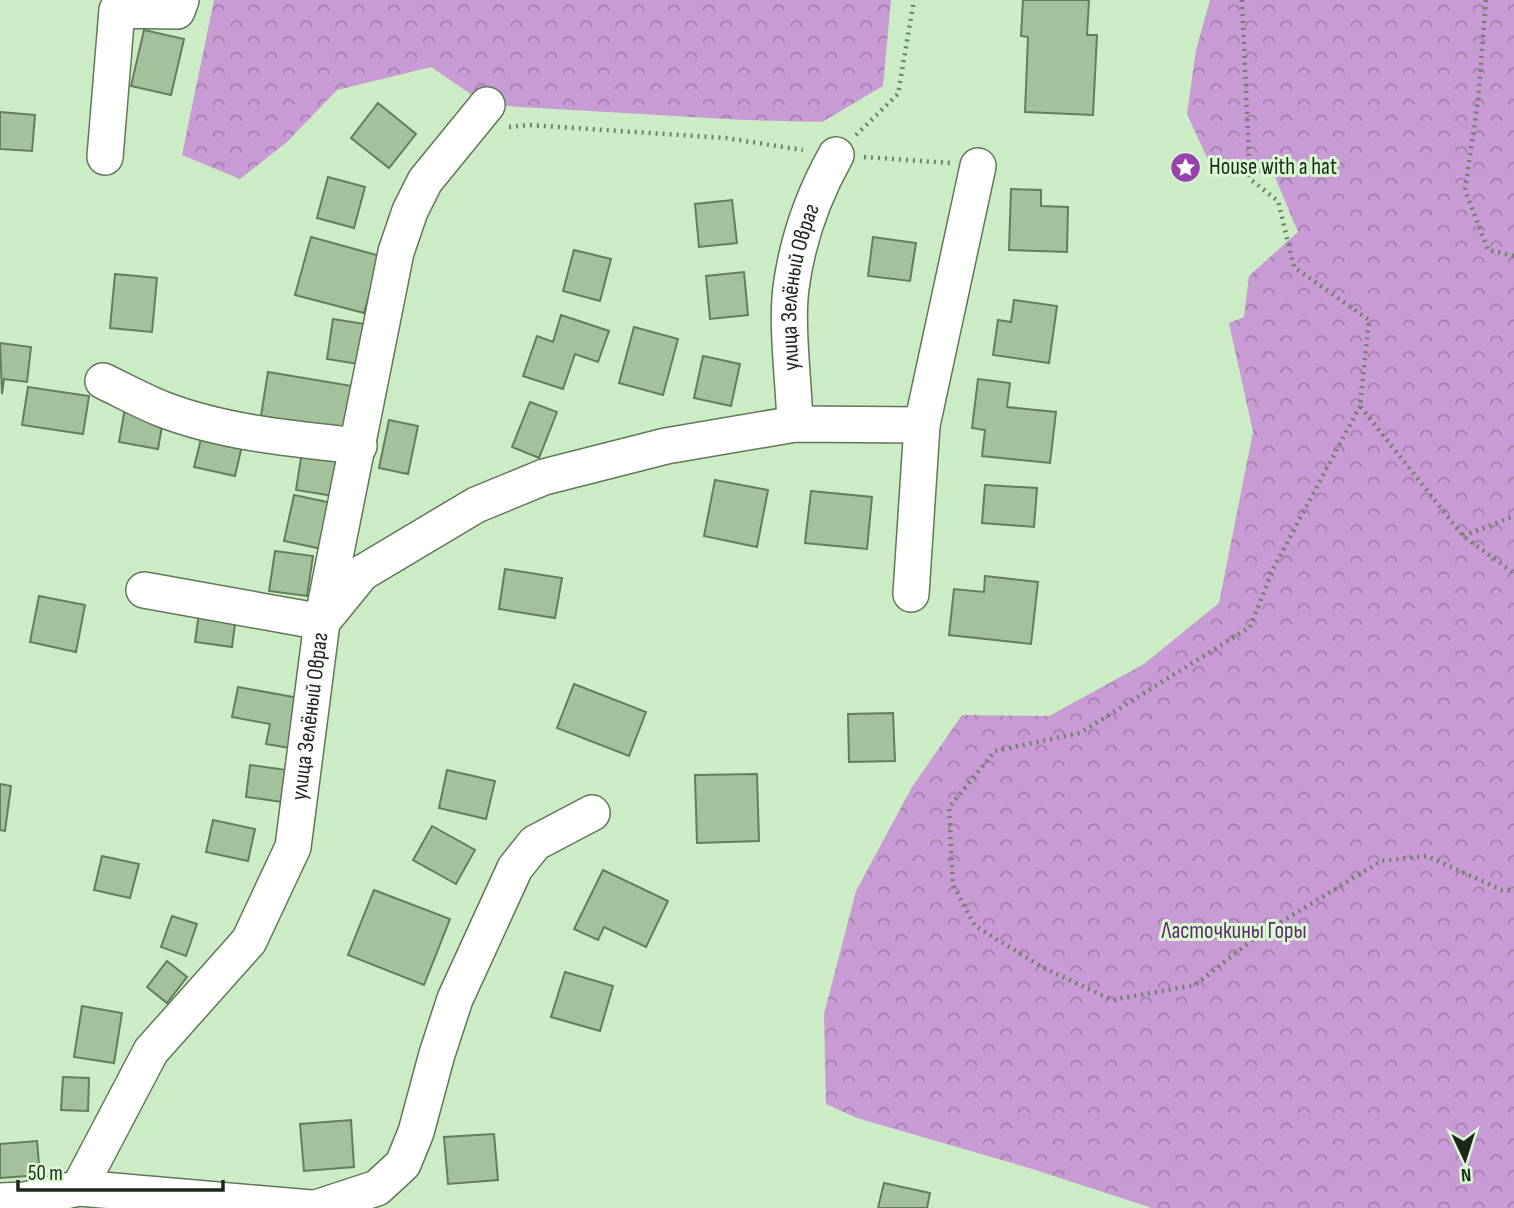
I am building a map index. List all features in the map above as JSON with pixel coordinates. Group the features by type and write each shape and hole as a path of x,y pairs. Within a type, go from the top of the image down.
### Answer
{"street":[{"path":"104,157 117,10 177,11 180,0"},
{"path":"144,590 322,622 396,252 410,211 425,181 477,118"},
{"name":"улица Зелёный Овраг","path":"795,424 790,291 815,197 836,155"},
{"path":"911,594 922,425 978,166"},
{"path":"103,381 161,409 202,422 291,439 359,446"},
{"name":"улица Зелёный Овраг","path":"79,1188 151,1051 249,941 293,847 322,622 362,573 443,523 507,491 544,477 666,446 795,424 922,425"},
{"path":"0,1201 24,1200 79,1188 314,1208 377,1188 403,1164 416,1132 446,1025 515,868 535,843 592,813"}],"path":[{"path":"836,155 898,94 914,0"},
{"path":"1242,0 1250,180 1278,201 1294,267 1369,320 1360,406 1273,569 1250,628 1080,733 995,751 949,807 953,885 975,926 1042,967 1112,1000 1195,985 1255,939 1381,861 1427,856 1502,890 1514,890"},
{"path":"1486,0 1478,102 1465,190 1488,250 1514,256"},
{"path":"477,118 529,125 726,138 836,155 978,166"},
{"path":"1360,406 1463,536 1514,573"},
{"path":"1463,536 1514,516"}],"green space":[{"path":"214,0 891,0 883,86 822,122 487,105 431,67 337,90 287,142 240,179 182,155"},
{"name":"Ласточкины Горы","path":"1210,0 1514,0 1514,1208 1152,1208 1029,1168 857,1118 826,1104 824,1014 856,891 912,787 962,715 1049,716 1144,664 1219,603 1253,432 1229,323 1244,317 1249,276 1298,232 1275,177 1208,160 1187,114 1196,50"}],"building":[{"path":"1023,0 1089,0 1087,35 1097,35 1093,115 1025,112 1028,37 1021,36"},
{"path":"144,30 184,39 171,95 131,86"},
{"path":"378,103 416,134 389,168 351,138"},
{"path":"0,112 35,115 32,151 0,149"},
{"path":"328,177 365,187 354,228 317,218"},
{"path":"1011,189 1041,190 1041,206 1068,207 1067,252 1009,250"},
{"path":"732,200 737,243 699,247 695,204"},
{"path":"311,237 380,256 364,313 295,295"},
{"path":"873,237 916,243 910,281 868,276"},
{"path":"574,250 611,259 600,301 563,291"},
{"path":"744,272 748,315 710,319 706,276"},
{"path":"115,274 157,278 152,332 110,328"},
{"path":"1014,300 1057,306 1049,363 993,355 998,320 1011,322"},
{"path":"561,315 609,331 598,362 575,354 563,389 523,376 537,336 553,342"},
{"path":"333,319 371,325 365,365 327,359"},
{"path":"634,327 678,339 663,395 619,383"},
{"path":"0,343 31,347 27,382 4,379 2,394"},
{"path":"703,356 740,364 731,406 694,398"},
{"path":"268,372 358,387 351,431 261,416"},
{"path":"978,379 1010,383 1007,407 1056,412 1050,463 982,456 985,430 972,428"},
{"path":"28,387 89,396 83,434 22,425"},
{"path":"530,402 557,412 539,458 512,447"},
{"path":"125,408 164,415 158,449 119,442"},
{"path":"389,420 418,426 408,474 379,468"},
{"path":"204,427 244,437 235,476 194,467"},
{"path":"302,451 340,456 334,496 296,490"},
{"path":"715,480 768,490 757,547 704,536"},
{"path":"985,485 1037,488 1034,527 982,523"},
{"path":"811,491 872,497 867,549 805,543"},
{"path":"294,495 332,503 322,549 284,541"},
{"path":"275,551 313,556 307,596 269,591"},
{"path":"505,569 562,578 555,618 499,609"},
{"path":"985,576 1038,582 1031,644 949,635 954,589 984,592"},
{"path":"39,596 85,605 76,652 30,642"},
{"path":"200,605 237,609 232,647 195,642"},
{"path":"574,684 646,712 629,756 557,728"},
{"path":"238,687 299,698 290,748 266,744 270,724 232,717"},
{"path":"893,713 895,761 849,762 848,714"},
{"path":"250,765 287,770 283,802 246,797"},
{"path":"447,770 495,781 486,819 439,808"},
{"path":"757,774 759,841 697,843 695,775"},
{"path":"0,784 11,786 5,831 0,830"},
{"path":"213,820 255,829 248,861 206,852"},
{"path":"432,826 475,850 456,884 413,860"},
{"path":"102,856 139,864 130,898 94,890"},
{"path":"603,870 668,901 646,947 604,927 598,940 574,929"},
{"path":"374,890 450,919 424,985 348,955"},
{"path":"172,916 197,924 186,956 161,947"},
{"path":"167,961 187,977 167,1003 147,987"},
{"path":"565,972 613,986 600,1031 551,1017"},
{"path":"82,1006 122,1013 114,1063 74,1057"},
{"path":"63,1077 89,1078 88,1111 61,1110"},
{"path":"351,1120 354,1167 304,1171 300,1124"},
{"path":"494,1134 498,1180 448,1184 444,1137"},
{"path":"37,1141 40,1175 0,1178 0,1144"},
{"path":"884,1183 930,1193 927,1208 878,1208"}],"place":[{"name":"House with a hat","path":"1186,167"}]}
